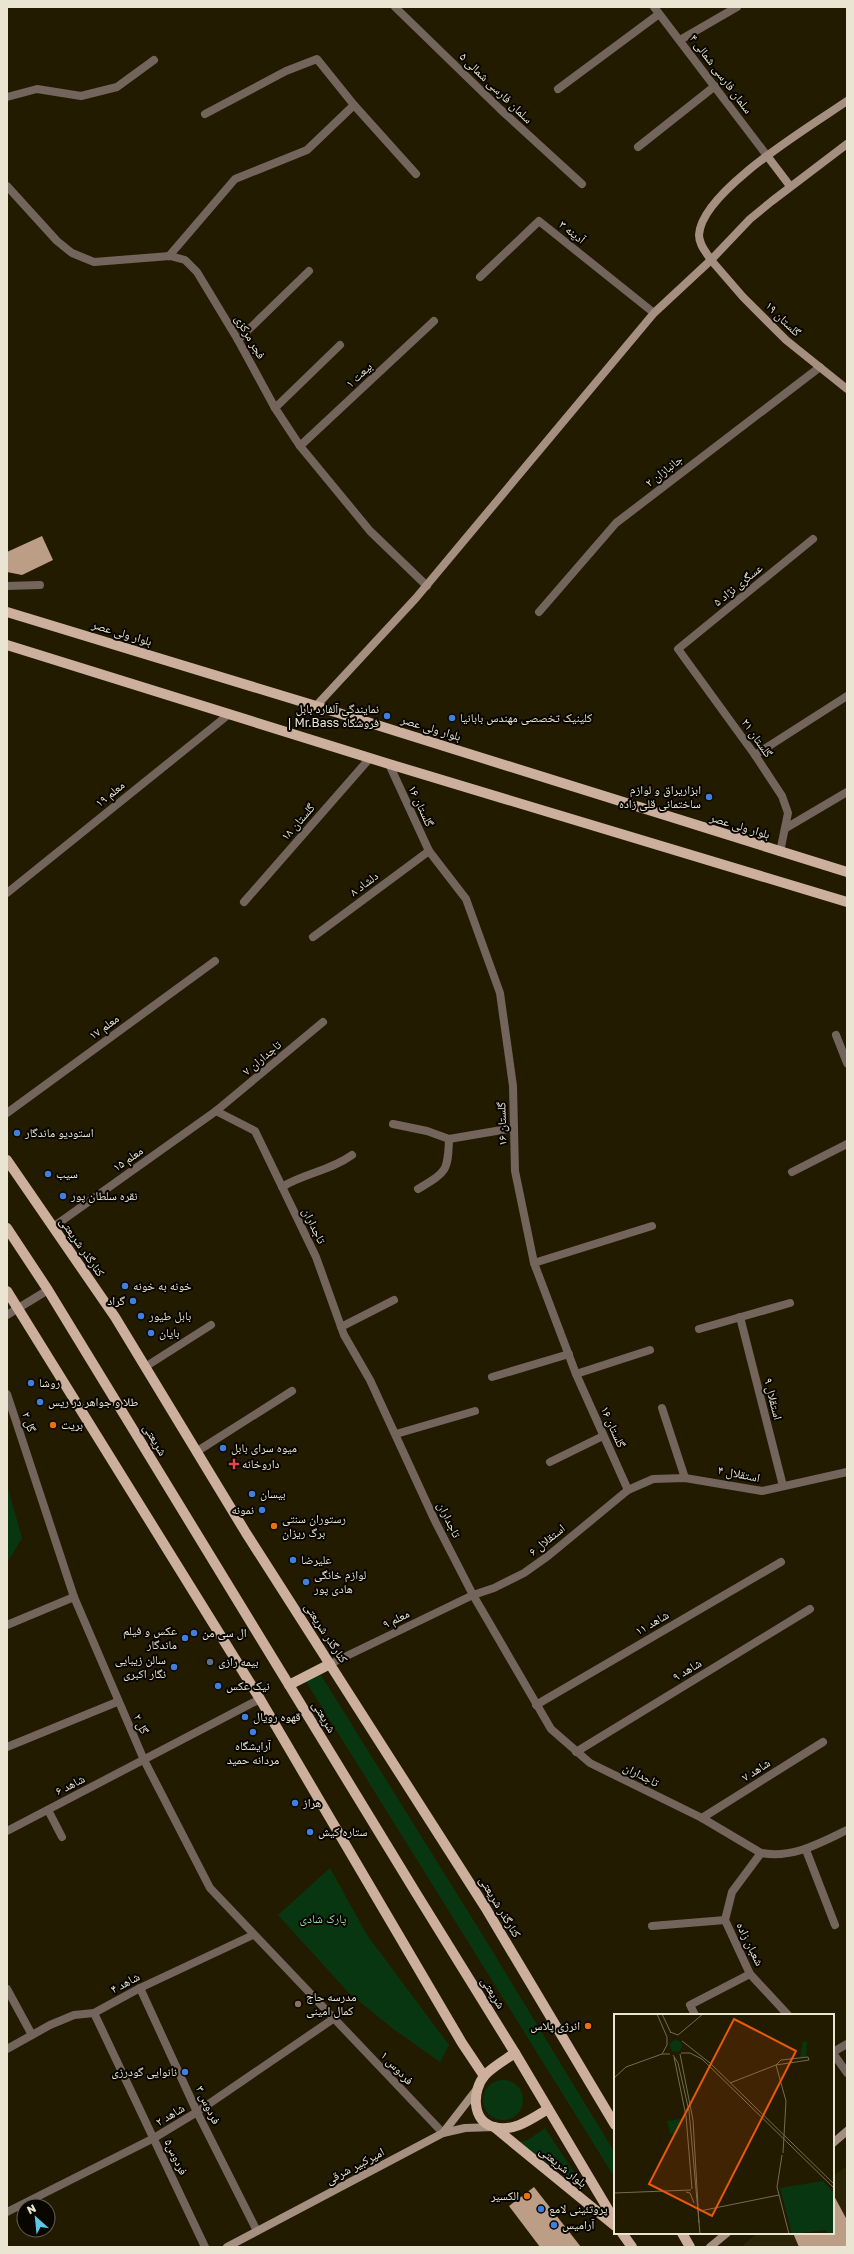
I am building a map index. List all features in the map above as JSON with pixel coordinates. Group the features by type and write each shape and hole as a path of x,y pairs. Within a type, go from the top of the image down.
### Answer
{"main road":[{"name":"گلستان ۱۹","path":"847,101 735,181 715,200 703,219 699,236 701,245 710,260 744,298 786,340 847,389"},
{"path":"316,706 375,644 426,586 654,313 710,260 750,219 790,186 847,144"},
{"path":"768,157 790,186"},
{"name":"بلوار ولی عصر","path":"7,612 316,706 847,872"},
{"path":"7,645 389,764 847,902"},
{"name":"کنارگذر شریعتی","path":"7,1160 115,1317 196,1452 485,1907 614,2123"},
{"name":"شریعتی","path":"7,1228 48,1290 515,2054 614,2219"},
{"path":"7,1291 19,1307 260,1699 451,2023 484,2076"},
{"path":"289,1685 330,1664"},
{"path":"494,2127 482,2119 476,2108 476,2094 484,2076 498,2064 515,2054"},
{"name":"امیرکبیر شرقی","path":"227,2247 443,2133 478,2088"},
{"path":"443,2133 465,2128 522,2124 548,2109"},
{"name":"بلوار شریعتی","path":"494,2127 614,2225"},
{"path":"834,2142 847,2131"},
{"path":"623,2234 632,2247"},
{"path":"683,2234 690,2247"},
{"path":"710,2247 726,2234"}],"street":[{"name":"سلمان فارسی شمالی ۵","path":"395,7 500,109 582,184"},
{"path":"680,40 737,7"},
{"path":"558,89 657,10"},
{"name":"سلمان فارسی شمالی ۴","path":"657,10 768,157"},
{"path":"205,114 286,70 317,59 354,105 416,174"},
{"path":"7,97 37,89 81,96 117,88 154,60"},
{"path":"638,147 715,86"},
{"path":"169,256 235,179 307,150 354,105"},
{"name":"فجر مرکزی","path":"7,186 57,241 72,253 94,262 169,256 185,260 197,272 238,340 275,408 300,446 370,531 426,586"},
{"name":"آدینه ۳","path":"480,277 539,221 654,313"},
{"path":"238,340 309,271"},
{"name":"بیعت ۱","path":"300,446 434,321"},
{"path":"275,408 340,345"},
{"name":"جانبازان ۲","path":"538,612 616,523 820,367"},
{"name":"عسگری نژاد ۵","path":"678,648 813,539"},
{"path":"7,586 40,585"},
{"name":"گلستان ۲۱","path":"678,648 755,755 782,796 788,813 780,852"},
{"path":"755,755 847,696"},
{"name":"معلم ۱۹","path":"7,893 228,714"},
{"name":"گلستان ۱۸","path":"244,902 370,758"},
{"name":"گلستان ۱۶","path":"389,764 429,851 466,899 500,993 513,1086 515,1171 534,1263 576,1374 628,1490"},
{"path":"786,828 847,792"},
{"name":"دلشاد ۸","path":"313,937 429,851"},
{"name":"معلم ۱۷","path":"7,1113 215,961"},
{"name":"تاجداران ۷","path":"216,1111 323,1022"},
{"path":"836,1035 847,1063"},
{"name":"تاجداران","path":"216,1111 255,1131 316,1257 341,1327 396,1434 435,1521 472,1595 551,1729 590,1763 702,1818 761,1853"},
{"name":"معلم ۱۵","path":"52,1227 216,1111"},
{"path":"393,1124 427,1131 449,1139 514,1128"},
{"path":"418,1189 442,1174 448,1163 449,1139"},
{"path":"792,1172 847,1144"},
{"path":"282,1186 298,1177 339,1165 352,1156"},
{"path":"534,1263 652,1226"},
{"path":"7,1315 48,1290"},
{"path":"341,1327 394,1300"},
{"path":"699,1329 790,1303"},
{"name":"استقلال ۹","path":"740,1317 783,1486"},
{"path":"145,1366 210,1325"},
{"path":"576,1374 650,1350"},
{"path":"492,1377 569,1354"},
{"path":"196,1452 292,1391"},
{"name":"گل ۲","path":"7,1394 74,1597 117,1702 144,1760 210,1888 333,2019"},
{"path":"662,1408 685,1478"},
{"path":"396,1434 475,1410"},
{"path":"550,1462 604,1436"},
{"name":"استقلال ۴","path":"628,1490 652,1480 685,1478 762,1491 847,1472"},
{"name":"استقلال ۶","path":"472,1595 494,1588 524,1573 548,1556 628,1490"},
{"name":"شاهد ۱۱","path":"536,1705 781,1562"},
{"name":"معلم ۹","path":"330,1664 472,1595"},
{"path":"7,1625 74,1597"},
{"name":"شاهد ۹","path":"576,1752 810,1609"},
{"name":"شاهد ۶","path":"7,1831 260,1699"},
{"path":"7,1747 117,1702"},
{"name":"شاهد ۷","path":"702,1818 823,1742"},
{"path":"48,1810 62,1838"},
{"path":"761,1853 773,1856 806,1850 847,1830"},
{"path":"806,1850 835,1925"},
{"name":"شعبان زاده","path":"761,1853 732,1892 725,1920 750,1974 787,2014"},
{"path":"652,1926 725,1920"},
{"name":"شاهد ۴","path":"7,2049 74,2015 94,2013 140,1988 253,1934"},
{"path":"694,2014 690,2005 750,1974"},
{"name":"فردوس ۳","path":"140,1988 197,2112 257,2231"},
{"path":"7,1989 32,2035"},
{"name":"فردوس۵","path":"94,2013 205,2247"},
{"name":"شاهد ۲","path":"7,2212 154,2138 197,2112 333,2019"},
{"name":"فردوس ۱","path":"333,2019 443,2133"},
{"path":"834,2051 847,2044"},
{"path":"834,2054 847,2073"}],"shaded area":[{"path":"847,2166 847,2247 743,2247 744,2244 757,2234 834,2234 834,2175"}],"green space":[{"path":"7,1485 22,1538 7,1563"},
{"path":"319,1672 482,1934 614,2151 614,2176 305,1680"},
{"name":"پارک شادی","path":"330,1868 367,1935 449,2045 440,2062 392,2028 348,1992 278,1915"},
{"path":"507,2080 514,2083 520,2089 523,2100 522,2108 514,2117 507,2120 499,2120 492,2117 484,2108 483,2096 486,2089 495,2081"},
{"path":"545,2128 583,2186 521,2146 518,2142 528,2140"}],"building":[{"path":"42,536 53,560 22,575 7,572 7,552"},
{"path":"534,2187 581,2247 540,2247 509,2206"},
{"path":"834,2196 847,2220 847,2247 799,2247 793,2234 834,2234"}],"place":[{"name":"نمایندگی آلفارد بابل | Mr.Bass فروشگاه","path":"387,716"},
{"name":"کلینیک تخصصی مهندس بابانیا","path":"452,718"},
{"name":"ابزاریراق و لوازم ساختمانی قلی زاده","path":"709,797"},
{"name":"استودیو ماندگار","path":"17,1133"},
{"name":"سیب","path":"48,1174"},
{"name":"نقره سلطان پور","path":"63,1196"},
{"name":"خونه به خونه","path":"125,1286"},
{"name":"گراد","path":"133,1301"},
{"name":"بابل طیور","path":"141,1316"},
{"name":"بایان","path":"151,1333"},
{"name":"روشا","path":"31,1383"},
{"name":"طلا و جواهر در ریس","path":"40,1402"},
{"name":"بریت","path":"53,1425"},
{"name":"میوه سرای بابل","path":"223,1448"},
{"name":"داروخانه","path":"234,1464"},
{"name":"بیسان","path":"252,1494"},
{"name":"نمونه","path":"262,1510"},
{"name":"رستوران سنتی برگ ریزان","path":"274,1526"},
{"name":"علیرضا","path":"293,1560"},
{"name":"لوازم خانگی هادی پور","path":"306,1582"},
{"name":"ال سی من","path":"194,1633"},
{"name":"عکس و فیلم ماندگار","path":"185,1638"},
{"name":"بیمه رازی","path":"210,1662"},
{"name":"سالن زیبایی نگار اکبری","path":"174,1667"},
{"name":"نیک عکس","path":"218,1686"},
{"name":"قهوه رویال","path":"245,1717"},
{"name":"آرایشگاه مردانه حمید","path":"253,1732"},
{"name":"هراز","path":"295,1803"},
{"name":"ستاره کیش","path":"310,1832"},
{"name":"مدرسه حاج کمال امینی","path":"298,2004"},
{"name":"انرژی پلاس","path":"588,2026"},
{"name":"نانوایی گودرزی","path":"185,2072"},
{"name":"الکسیر","path":"527,2196"},
{"name":"پروتئینی لامع","path":"541,2209"},
{"name":"آرامیس","path":"554,2225"}]}
